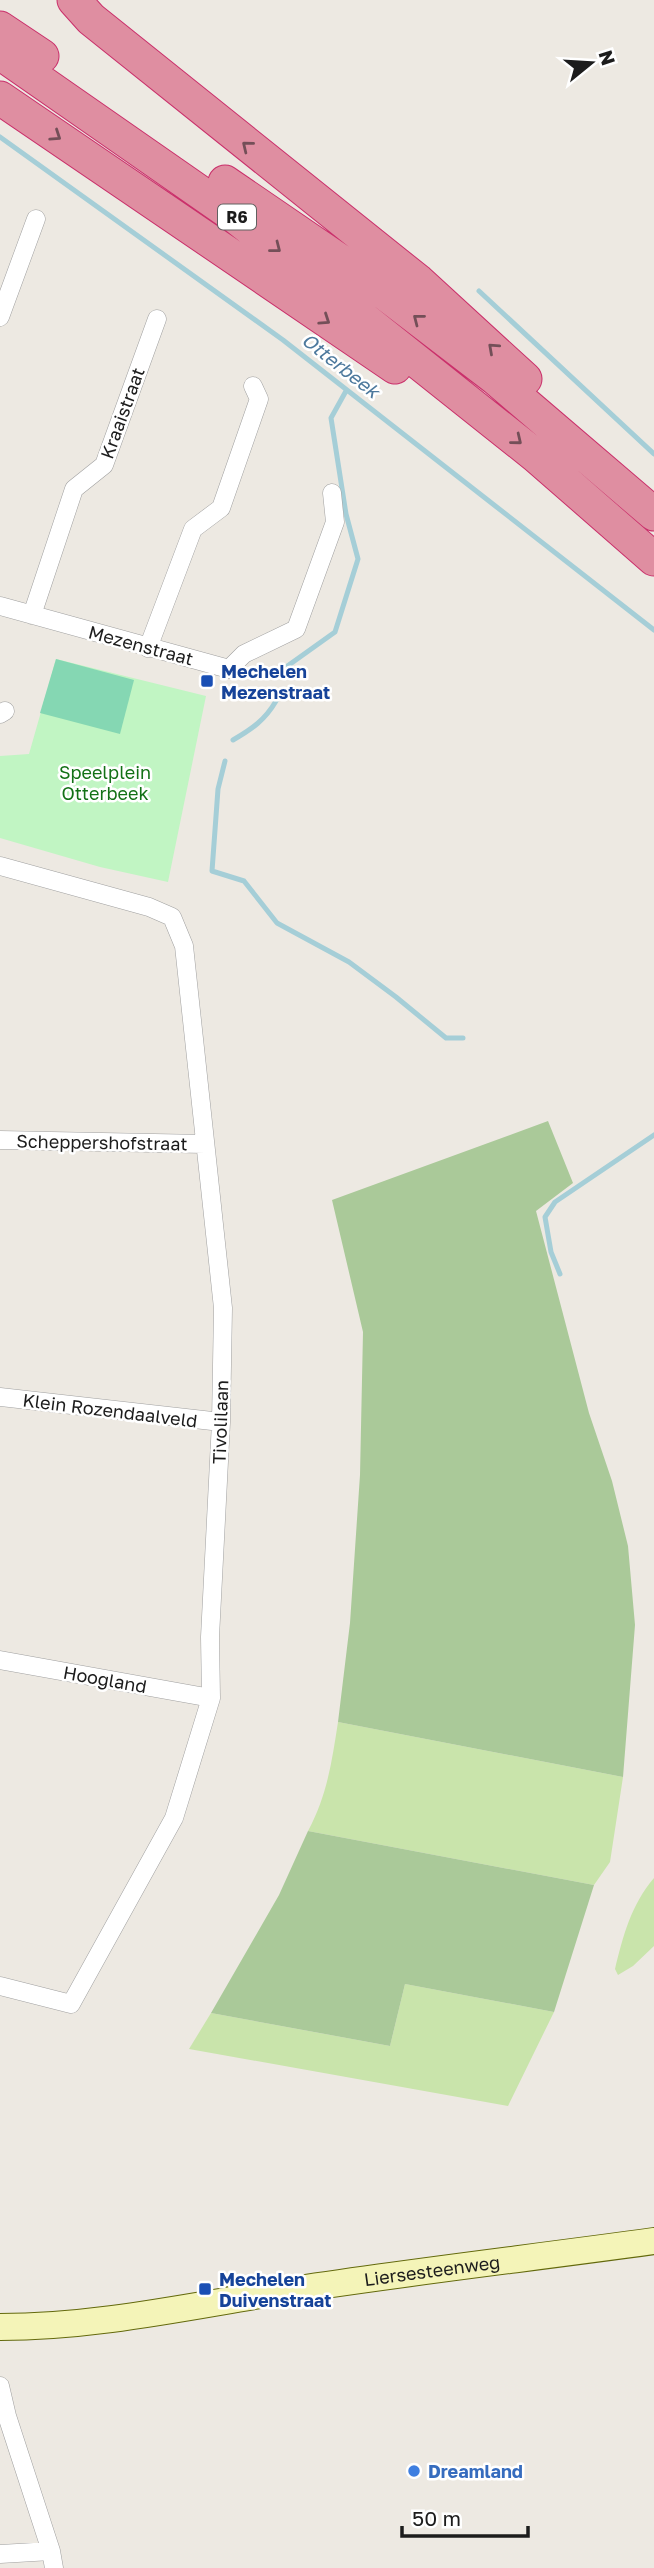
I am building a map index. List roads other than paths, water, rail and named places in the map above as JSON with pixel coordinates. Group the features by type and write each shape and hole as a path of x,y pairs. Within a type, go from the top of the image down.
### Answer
{"highway":[{"path":"74,0 90,19 448,307 588,440 604,470"},
{"name":"R6","path":"0,27 358,273 495,378 654,514"},
{"name":"R6","path":"0,53 237,218 464,397 654,559"},
{"path":"0,97 421,385 464,397"}],"main road":[{"name":"Liersesteenweg","path":"0,2327 68,2325 113,2320 355,2280 654,2241"}],"street":[{"path":"0,317 36,219"},
{"name":"Kraaistraat","path":"32,615 74,489 104,464 157,318"},
{"path":"148,648 193,529 221,508 259,399 253,386"},
{"name":"Mezenstraat","path":"0,606 229,669 244,654 296,629 335,522 332,492"},
{"name":"Tivolilaan","path":"0,866 149,907 172,917 184,946 223,1308 221,1422 210,1637 211,1698 174,1818 71,2004 0,1986"},
{"name":"Scheppershofstraat","path":"0,1140 205,1144"},
{"name":"Klein Rozendaalveld","path":"0,1397 221,1422"},
{"name":"Hoogland","path":"0,1660 211,1698"},
{"path":"0,2386 6,2416 53,2559 0,2554"}],"waterway":[{"name":"Otterbeek","path":"0,137 283,340 654,630"},
{"path":"479,291 654,454"},
{"path":"286,667 335,632 358,559 346,514 331,418 346,391"},
{"path":"233,740 258,724 276,701"},
{"path":"225,761 218,789 212,871 244,881 277,923 349,962 446,1038 463,1038"},
{"path":"560,1274 551,1252 545,1217 555,1202 654,1135"}],"place":[{"name":"Mechelen Mezenstraat","path":"207,681"},
{"name":"Mechelen Duivenstraat","path":"205,2289"},
{"name":"Dreamland","path":"414,2471"}],"park label":[{"name":"Speelplein Otterbeek","path":"105,782"}]}
